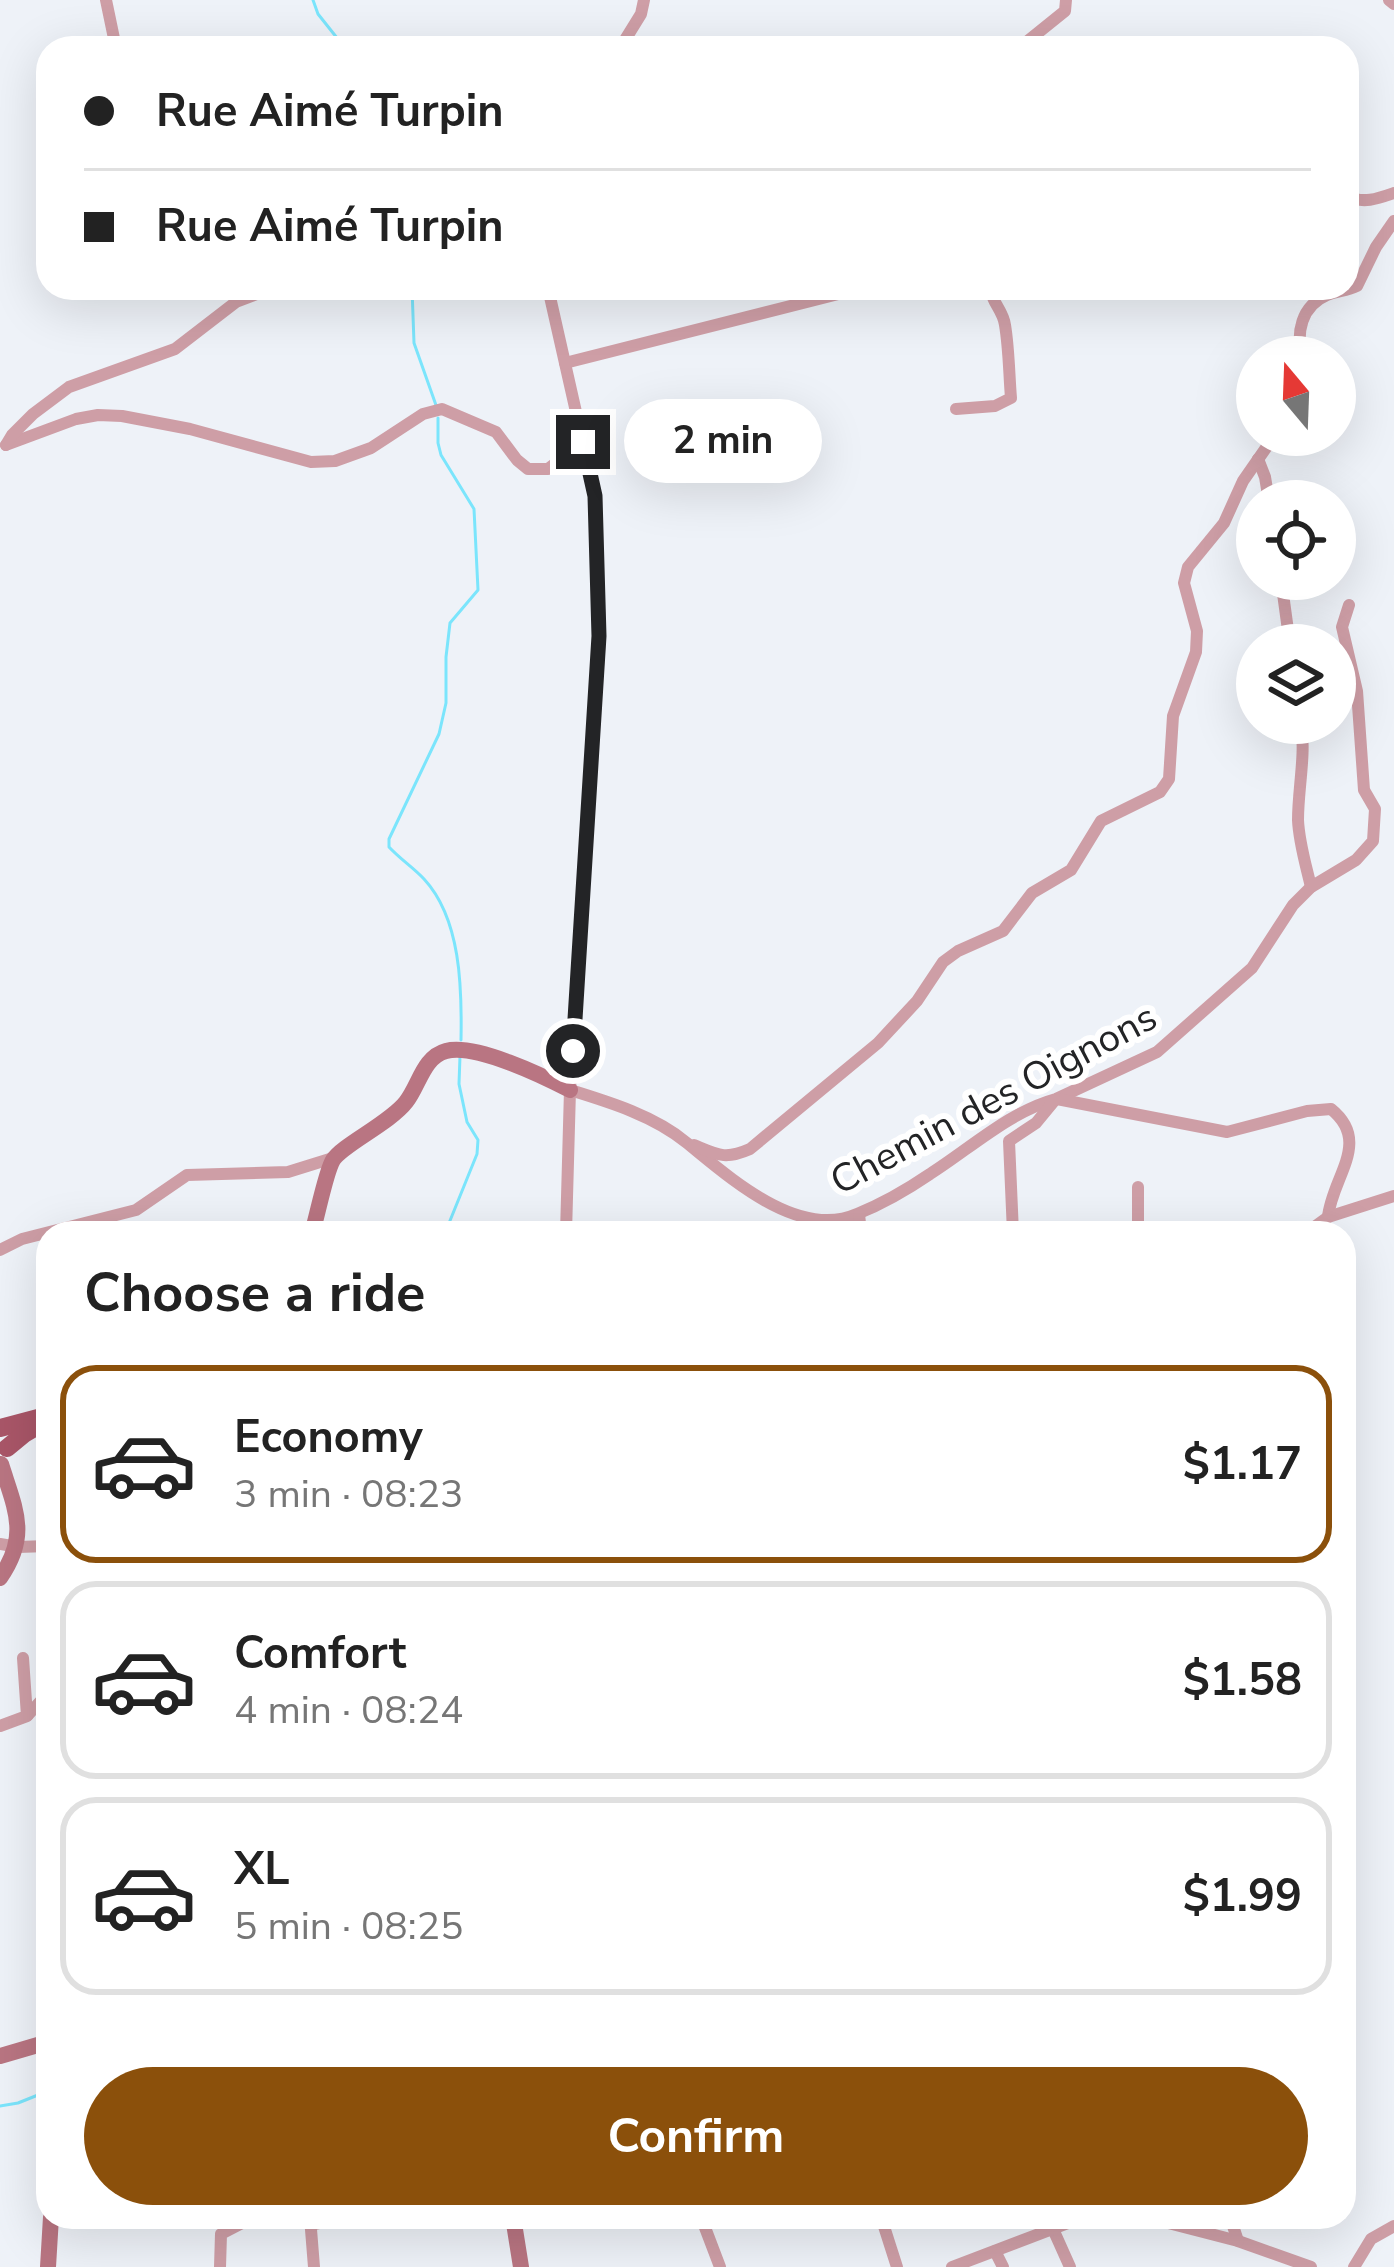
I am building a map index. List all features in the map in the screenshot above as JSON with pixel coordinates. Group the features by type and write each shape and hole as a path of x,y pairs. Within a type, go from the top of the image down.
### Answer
{"main road":[{"path":"2,1447 36,1425"}],"street":[{"path":"106,0 114,36"},
{"path":"627,36 644,0"},
{"path":"1034,36 1065,10 1066,0"},
{"path":"1359,200 1394,194"},
{"path":"1359,282 1394,221"},
{"path":"3,447 34,414 70,387 175,349 241,300"},
{"path":"551,300 595,496 599,636 570,1090 566,1221"},
{"path":"565,363 814,300"},
{"path":"956,409 994,406 1011,398 1005,324 993,300"},
{"path":"1298,336 1304,316 1320,300"},
{"path":"3,447 76,419 122,416 311,462 334,461 371,448 437,409 496,432 528,469 548,469 583,442"},
{"path":"687,1143 720,1156 750,1149 878,1043 917,1001 943,962 1004,931 1032,893 1071,870 1102,821 1160,792 1169,779 1173,716 1196,652 1197,631 1185,575 1224,523 1260,456"},
{"path":"1258,459 1266,480"},
{"name":"Chemin des Oignons","path":"570,1090 622,1108 687,1143 763,1202 791,1213 844,1220 927,1177 1039,1104 1157,1052 1252,968 1293,904 1311,887 1356,860 1373,841 1375,809 1364,790 1358,691 1342,627 1348,604"},
{"path":"1303,744 1298,819 1311,887"},
{"path":"93,1221 136,1210 188,1175 288,1172 333,1158 406,1102 435,1056 458,1051 535,1071 570,1090"},
{"path":"1013,1221 1010,1141 1036,1123 1056,1099 1227,1132 1331,1109 1348,1126 1350,1151 1329,1202 1328,1217"},
{"path":"315,1221 333,1158"},
{"path":"1138,1187 1138,1221"},
{"path":"1322,1221 1394,1196"},
{"path":"859,1214 860,1221"},
{"path":"0,1250 36,1235"},
{"path":"0,1578 15,1506 2,1447"},
{"path":"0,1489 8,1509 6,1550"},
{"path":"6,1550 36,1547"},
{"path":"22,1658 27,1716"},
{"path":"0,1726 27,1716 36,1706"},
{"path":"0,2056 36,2046"},
{"path":"1354,2267 1371,2239 1394,2226"},
{"path":"48,2267 50,2229"},
{"path":"220,2267 221,2234 231,2229"},
{"path":"311,2229 314,2267"},
{"path":"515,2229 521,2267"},
{"path":"706,2229 720,2267"},
{"path":"885,2229 897,2267"},
{"path":"952,2267 1054,2229 1070,2267"},
{"path":"1192,2229 1312,2267"},
{"path":"1234,2229 1238,2241"},
{"path":"995,2251 1004,2267"}],"waterway":[{"path":"313,0 335,36"},
{"path":"412,300 414,343 437,408"},
{"path":"438,418 441,455 474,509 478,590 450,623 446,703 439,734 389,847 424,879 446,914 457,955 461,1040"},
{"path":"450,1221 477,1154 478,1140 467,1122 459,1084 460,1056"},
{"path":"0,2106 36,2096"}],"route":[{"path":"573,1051 599,636 595,496 583,442"}]}
